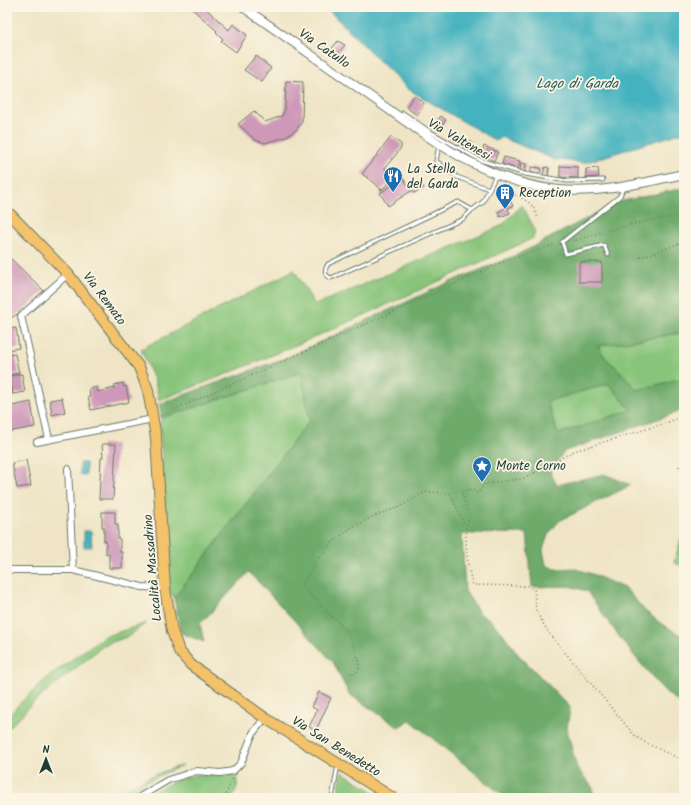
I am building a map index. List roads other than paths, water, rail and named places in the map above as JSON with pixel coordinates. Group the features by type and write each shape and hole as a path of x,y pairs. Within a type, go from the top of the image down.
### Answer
{"main road":[{"name":"Via Remato","path":"7,211 68,274 138,367 148,390 153,420"},
{"name":"Località Massadrino","path":"153,420 156,438 165,588 172,631 179,651 191,665 264,719"},
{"name":"Via San Benedetto","path":"264,719 339,767 393,798"}],"street":[{"name":"Via Catullo","path":"243,7 391,111"},
{"name":"Via Valtenesi","path":"391,111 427,133 439,144 466,161 496,175 537,187 560,190 596,191 623,188 684,174"},
{"path":"49,439 21,316 68,274"},
{"path":"37,442 153,420"},
{"path":"68,469 73,570"},
{"path":"7,570 73,570 142,587 165,588"},
{"path":"138,798 168,780 197,771 220,773 233,771 241,763 254,733 264,719"}],"lane":[{"path":"403,113 427,133 480,160 525,174 567,181 603,180"},
{"path":"439,144 436,161 457,177 489,189"},
{"path":"472,210 458,202 328,264 325,268 325,273 331,278 463,219 483,202 496,175"},
{"path":"608,255 604,245 566,254 562,242 620,196 623,188"},
{"path":"332,798 339,767"}],"water":[{"name":"Lago di Garda","path":"325,7 684,7 684,132 583,163 553,159 501,137 496,141 408,89"},
{"path":"80,463 86,463 86,475 80,475"},
{"path":"84,531 91,531 92,547 84,547"}],"place":[{"name":"La Stella del Garda","path":"393,193"},
{"name":"Reception","path":"505,210"},
{"name":"Monte Corno","path":"482,483"}]}
